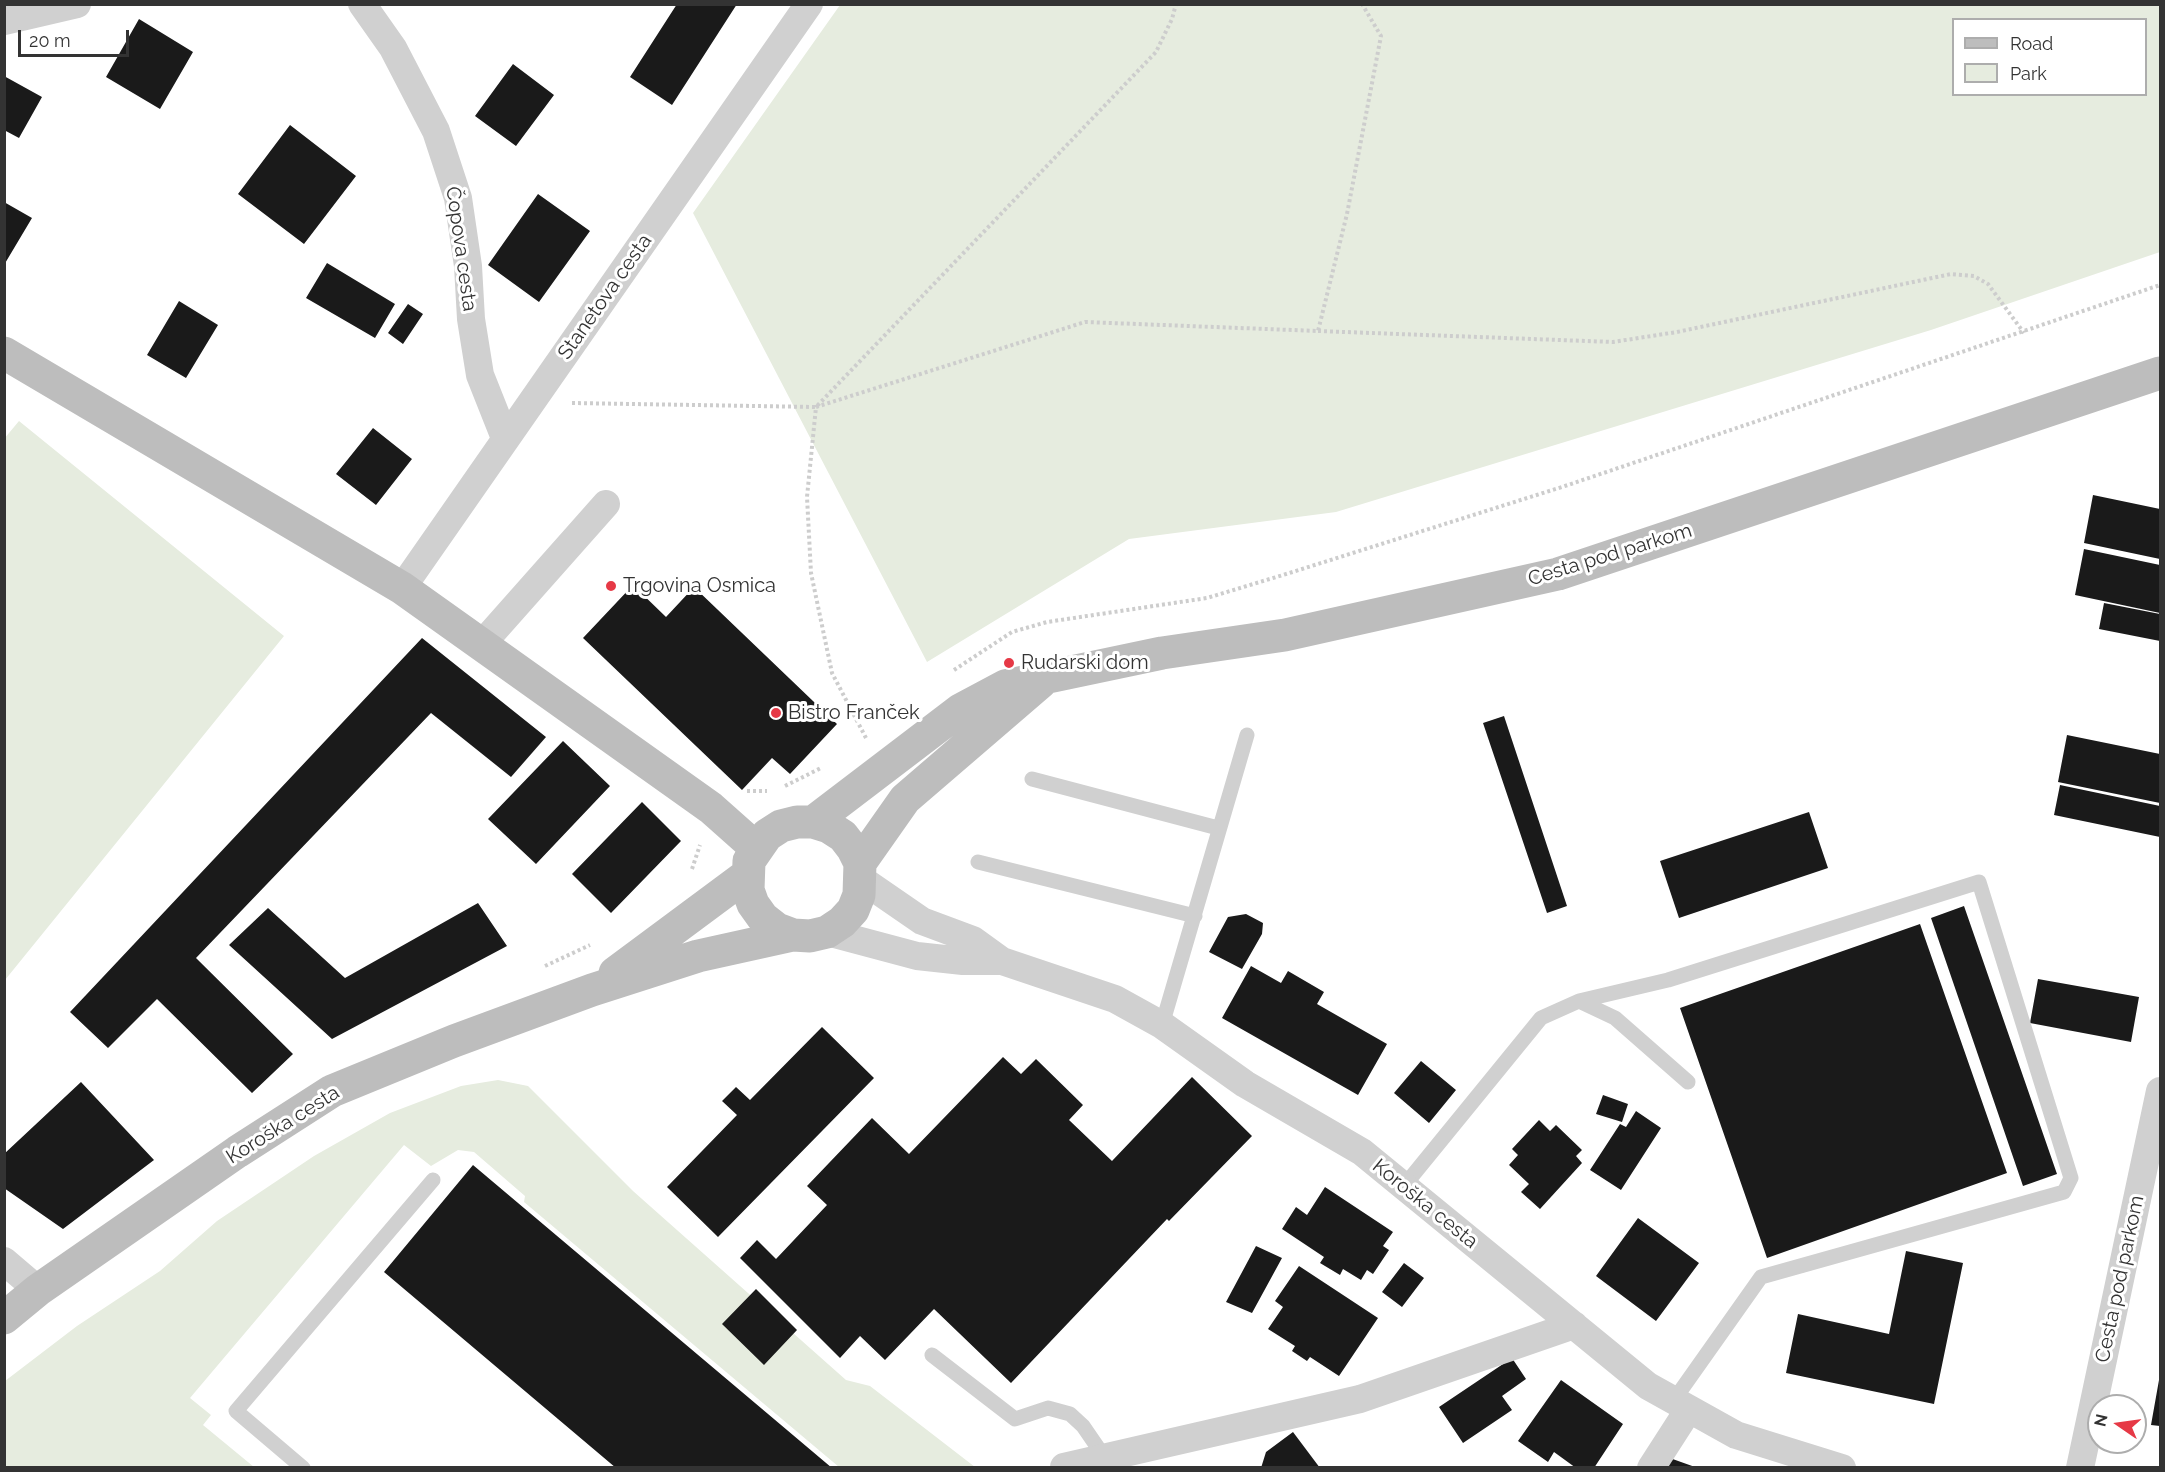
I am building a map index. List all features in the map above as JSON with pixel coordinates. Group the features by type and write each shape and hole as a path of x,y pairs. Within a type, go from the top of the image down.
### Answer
{"main road":[{"path":"4,353 402,588 711,808 752,862"},
{"name":"Cesta pod parkom","path":"813,822 960,710 1005,686 1162,653 1286,635 1558,574 2160,374"},
{"path":"592,990 698,956 793,935 810,936 827,932 842,922 853,910 861,871 905,799 1044,679"},
{"path":"793,935 777,929 763,918 753,904 748,890 752,862 767,835 781,826 797,822 813,822 829,827 843,836 853,849 861,871"},
{"path":"592,990 752,862"},
{"name":"Koroška cesta","path":"4,1318 38,1290 237,1152 332,1091 454,1041 592,990"}],"street":[{"path":"4,21 77,4"},
{"name":"Čopova cesta","path":"362,4 393,48 436,131 458,198 468,266 471,319 480,375 505,438"},
{"name":"Stanetova cesta","path":"402,588 809,4"},
{"path":"481,645 606,504"},
{"path":"861,871 922,921 973,940 1002,961"},
{"path":"827,932 917,956 963,961 1002,961"},
{"name":"Koroška cesta","path":"1002,961 1115,999 1162,1025 1245,1083 1362,1152 1648,1386 1736,1435 1837,1467"},
{"name":"Cesta pod parkom","path":"2080,1467 2160,1091"},
{"path":"4,1261 38,1290"},
{"path":"1064,1467 1360,1399 1574,1325"},
{"path":"1651,1467 1681,1404"}],"lane":[{"path":"1162,1025 1247,735"},
{"path":"1032,779 1218,828"},
{"path":"978,862 1195,916"},
{"path":"1404,1186 1541,1018 1579,1001 1668,980 1979,882 2071,1178 2064,1192 1761,1277 1681,1404"},
{"path":"1579,1001 1616,1018 1688,1082"},
{"path":"303,1467 236,1411 433,1180"},
{"path":"932,1355 1015,1419 1048,1408 1070,1414 1105,1458"}],"path":[{"path":"869,744 832,673 811,573 807,497 816,407 1156,52 1172,19 1176,4"},
{"path":"1318,331 1347,214 1381,36 1362,4"},
{"path":"532,403 816,407 1085,322 1613,342 1677,332 1951,274 1974,276 1989,284 2024,333"}],"green space":[{"path":"840,5 2160,5 2160,252 1931,330 1336,512 1129,539 927,662 693,213"},
{"path":"19,421 284,636 5,980 4,439"},
{"path":"498,1080 528,1086 633,1191 846,1380 870,1386 975,1467 839,1467 524,1202 525,1196 474,1152 458,1150 431,1166 404,1145 190,1398 211,1415 203,1425 254,1467 5,1468 5,1381 77,1326 160,1271 217,1221 314,1156 390,1113 461,1086"}],"building":[{"path":"677,4 737,4 672,105 630,77"},
{"path":"139,19 193,52 160,109 106,77"},
{"path":"513,64 554,95 516,146 475,116"},
{"path":"4,76 42,97 19,138 4,130"},
{"path":"290,125 356,176 304,244 238,194"},
{"path":"538,194 590,231 539,302 488,265"},
{"path":"4,202 32,218 4,265"},
{"path":"327,263 395,304 375,338 306,298"},
{"path":"179,301 218,325 186,378 147,355"},
{"path":"408,304 423,314 403,344 388,333"},
{"path":"373,428 412,459 376,505 336,474"},
{"path":"2093,495 2160,509 2160,559 2084,543"},
{"path":"2084,549 2160,565 2160,613 2075,595"},
{"path":"633,585 666,617 694,587 837,724 790,774 772,758 742,790 583,638"},
{"path":"2104,603 2160,614 2160,641 2099,629"},
{"path":"422,638 546,737 511,777 431,713 196,958 293,1054 252,1093 157,999 108,1048 70,1012"},
{"path":"1504,716 1567,906 1547,913 1483,723"},
{"path":"2067,735 2160,754 2160,803 2058,782"},
{"path":"563,741 610,786 536,864 488,819"},
{"path":"2060,785 2160,806 2160,837 2054,815"},
{"path":"642,802 681,841 611,913 572,874"},
{"path":"1809,812 1828,868 1679,918 1660,861"},
{"path":"478,903 507,946 332,1039 229,945 268,908 345,978"},
{"path":"1964,906 2057,1174 2023,1186 1931,918"},
{"path":"1246,914 1263,923 1262,934 1242,969 1209,952 1228,917"},
{"path":"1920,924 2007,1173 1767,1258 1680,1008"},
{"path":"1251,966 1281,983 1288,971 1324,992 1317,1004 1387,1044 1358,1095 1222,1018"},
{"path":"2038,979 2139,997 2131,1042 2030,1023"},
{"path":"822,1027 874,1078 718,1237 667,1187 737,1115 722,1101 736,1087 750,1100"},
{"path":"1003,1057 1021,1074 1036,1059 1083,1105 1069,1120 1112,1161 1192,1077 1252,1136 1169,1221 1167,1219 1011,1383 934,1309 885,1360 860,1336 840,1358 740,1258 757,1240 776,1259 827,1205 807,1186 872,1118 909,1154"},
{"path":"1421,1061 1456,1090 1429,1123 1394,1093"},
{"path":"81,1082 154,1160 63,1229 4,1188 4,1154"},
{"path":"1603,1095 1628,1104 1622,1122 1596,1114"},
{"path":"1636,1111 1661,1128 1621,1190 1590,1170 1620,1124 1626,1127"},
{"path":"1539,1120 1550,1131 1556,1125 1582,1150 1576,1156 1582,1163 1540,1209 1521,1192 1529,1184 1509,1165 1518,1155 1512,1149"},
{"path":"473,1165 832,1468 616,1468 384,1272"},
{"path":"1325,1187 1393,1232 1383,1246 1389,1250 1373,1274 1367,1270 1361,1280 1343,1269 1340,1275 1320,1263 1324,1257 1282,1229 1296,1207 1307,1215"},
{"path":"1638,1218 1699,1263 1656,1321 1596,1276"},
{"path":"1256,1246 1282,1258 1252,1313 1226,1302"},
{"path":"1906,1251 1963,1263 1934,1404 1786,1373 1798,1314 1889,1334"},
{"path":"1404,1263 1424,1278 1402,1307 1382,1292"},
{"path":"1299,1266 1378,1318 1339,1376 1310,1357 1307,1361 1292,1351 1295,1346 1268,1329 1283,1307 1275,1301"},
{"path":"756,1289 797,1330 764,1365 722,1324"},
{"path":"1512,1358 1526,1379 1502,1396 1512,1410 1463,1443 1439,1407"},
{"path":"1561,1380 1623,1424 1594,1468 1576,1468 1554,1452 1548,1462 1518,1441"},
{"path":"2160,1380 2160,1426 2151,1425"},
{"path":"1293,1432 1320,1468 1261,1468 1266,1452"},
{"path":"1667,1457 1695,1467 1695,1468 1663,1468"}],"place":[{"name":"Trgovina Osmica","path":"611,586"},
{"name":"Rudarski dom","path":"1009,663"},
{"name":"Bistro Franček","path":"776,713"}]}
